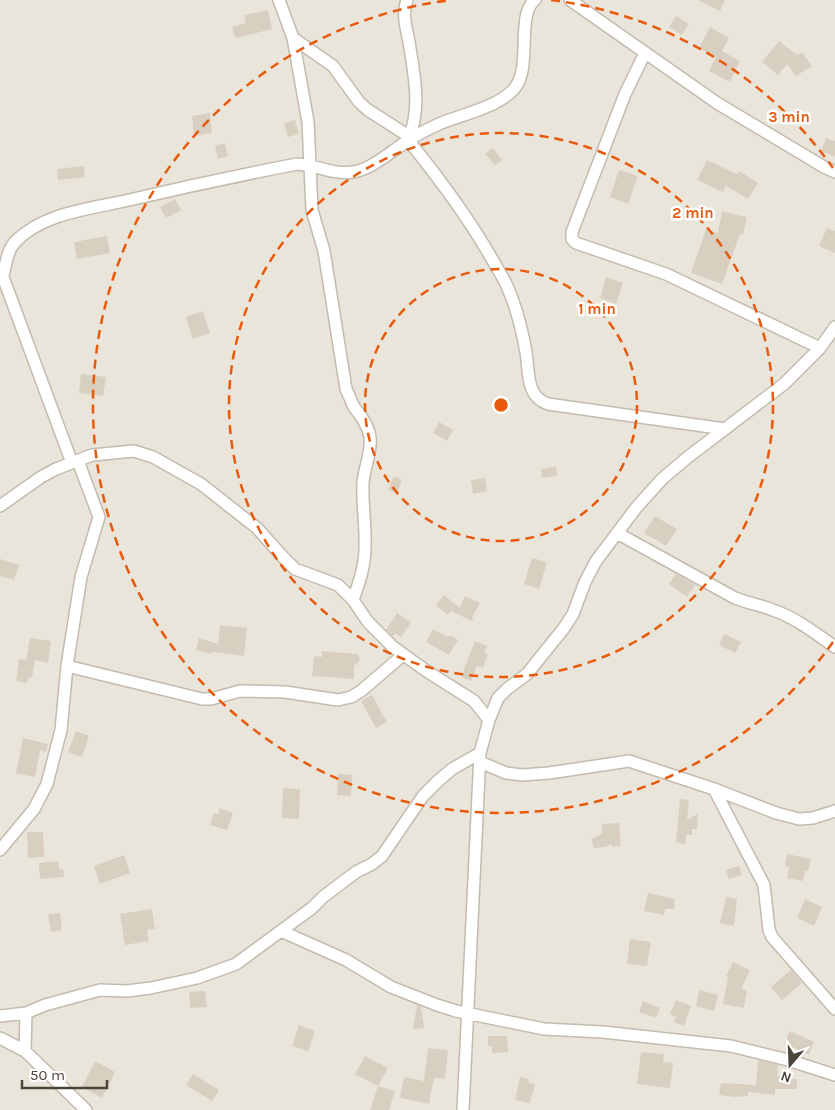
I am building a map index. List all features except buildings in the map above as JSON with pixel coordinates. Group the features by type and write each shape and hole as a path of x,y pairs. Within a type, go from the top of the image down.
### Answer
{"street":[{"path":"279,0 293,38 308,122 312,210 324,251 346,389 353,406 361,416 370,440 363,480 362,511 366,547 361,578 353,600"},
{"path":"407,0 404,12 416,88 416,108 409,138"},
{"path":"78,461 72,463 4,293 2,272 5,248 27,232 56,217 220,178 298,164 310,165 328,172 355,171 374,162 409,138 438,124 504,99 513,90 522,73 526,11 535,0"},
{"path":"570,0 717,103 835,172"},
{"path":"293,38 333,66 354,95 368,110 409,138 484,244 507,285 523,338 530,388 534,396 541,402 548,404 725,429"},
{"path":"645,53 621,103 572,232 572,239 576,243 666,274 820,348"},
{"path":"463,1110 480,757 489,720 498,698 527,674 564,628 572,614 584,582 596,561 636,508 662,479 688,456 784,384 820,348 835,328"},
{"path":"66,449 92,456"},
{"path":"0,506 41,477 56,469 92,456 134,451 164,462 201,484 257,528 295,569 338,584 353,600 368,622 393,648 474,701 489,720"},
{"path":"0,850 34,809 47,784 61,730 67,666 81,577 99,517 78,461"},
{"path":"617,533 735,598 785,615 835,646"},
{"path":"67,666 202,699 212,699 240,691 248,691 285,692 338,700 351,697 361,691 403,655"},
{"path":"474,701 498,698"},
{"path":"480,757 506,773 528,775 628,761 714,789 776,813 799,819 814,818 835,811"},
{"path":"0,1016 26,1013 45,1005 100,990 151,988 197,978 236,964 251,954 266,940 312,908 323,897 356,872 372,864 382,856 424,796 438,781 452,769 480,757"},
{"path":"714,789 764,885 769,930 772,937 835,1010"},
{"path":"281,931 346,960 404,993 469,1014 544,1029 603,1032 731,1046 788,1060 835,1075"},
{"path":"24,1051 26,1013"},
{"path":"0,1038 24,1051 86,1110"}],"shaded area":[{"path":"0,0 835,0 835,1110 0,1110"}]}
